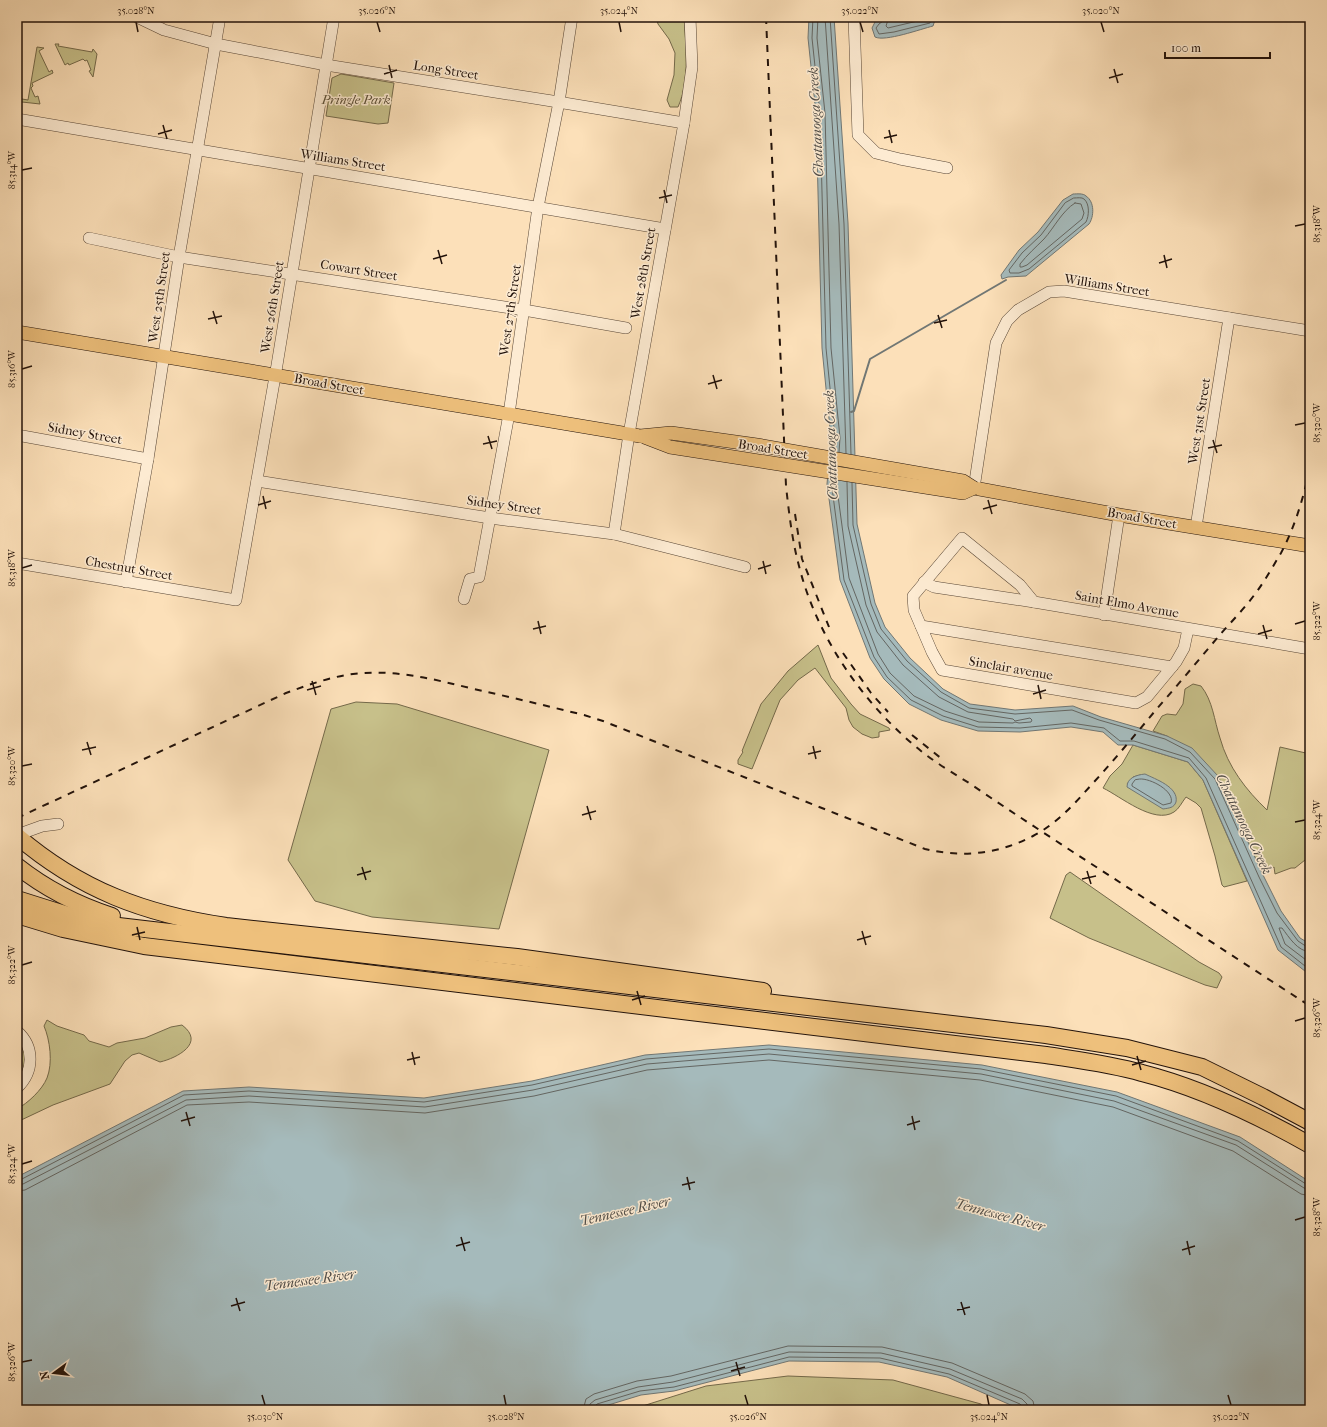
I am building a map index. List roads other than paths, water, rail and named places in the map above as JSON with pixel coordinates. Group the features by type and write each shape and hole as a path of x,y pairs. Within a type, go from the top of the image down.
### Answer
{"highway":[{"path":"17,835 40,854 76,878 110,896 150,910 187,919 226,926 509,956 647,974 852,1004 874,1014"},
{"path":"17,866 57,893 88,908 160,930"},
{"path":"17,898 74,917 110,925 874,1014 1046,1035 1127,1048 1202,1067 1310,1122"},
{"path":"17,915 63,929 144,946"},
{"path":"17,923 80,940 144,946 1046,1055 1105,1064 1182,1084 1268,1121 1310,1145"}],"main road":[{"name":"Broad Street","path":"17,332 635,435 670,447 963,493 974,488 1119,515 1310,546"}],"street":[{"name":"Long Street","path":"137,17 164,30 216,44 326,65 684,123"},
{"name":"West 25th Street","path":"126,582 148,459 179,257 220,17"},
{"name":"West 26th Street","path":"236,600 334,17"},
{"name":"West 27th Street","path":"464,599 470,579 479,577 490,518 509,414 538,207 559,102 572,17"},
{"name":"West 28th Street","path":"614,534 635,435 665,229 684,123 692,67 690,17"},
{"path":"854,17 858,135 876,152 900,159 947,168"},
{"name":"Williams Street","path":"17,119 665,229"},
{"name":"Cowart Street","path":"89,238 179,257 292,273 626,328"},
{"name":"Williams Street","path":"974,488 996,343 1007,320 1018,310 1049,292 1064,291 1310,331"},
{"name":"West 31st Street","path":"1196,527 1229,318"},
{"name":"Sidney Street","path":"17,435 148,459"},
{"name":"Sidney Street","path":"256,481 490,518 614,534 745,567"},
{"path":"1104,615 1119,515"},
{"name":"Sinclair avenue","path":"1034,602 1020,585 962,538 913,596 914,610 932,652 942,670 1136,703 1148,697 1172,667 1184,648 1188,629"},
{"name":"Chestnut Street","path":"17,563 236,600"},
{"name":"Saint Elmo Avenue","path":"924,582 934,587 1034,602 1310,649"},
{"path":"921,626 1172,667"},
{"path":"17,835 42,826 58,824"},
{"path":"17,1031 26,1040 30,1050 31,1061 26,1077 17,1088"}],"water":[{"name":"Chattanooga Creek","path":"809,17 834,17 848,223 857,524 875,603 885,627 910,658 943,689 970,704 1015,710 1073,706 1101,717 1167,736 1192,748 1218,776 1281,911 1300,938 1310,944 1310,975 1278,950 1203,780 1188,762 1133,745 1118,745 1103,732 1071,727 1020,732 978,731 941,720 909,704 884,679 870,658 840,580 827,484 831,439 822,348 816,114 808,38"},
{"path":"884,17 936,17 933,26 895,37 875,37 872,28 876,20"},
{"path":"1073,194 1085,195 1091,202 1093,214 1089,224 1026,276 1008,277 1002,279 1001,275 1019,250 1038,232 1063,200"},
{"path":"1145,774 1165,784 1174,792 1176,802 1174,805 1163,809 1127,787 1130,779 1138,775"},
{"name":"Tennessee River","path":"769,1045 982,1065 1117,1092 1240,1137 1310,1182 1310,1410 1022,1410 947,1377 879,1362 789,1361 674,1391 641,1395 592,1410 17,1410 17,1177 183,1091 249,1087 424,1098 532,1081 645,1055"}],"waterway":[{"path":"851,412 854,411 870,359 1006,280"}],"railway":[{"path":"766,17 786,486 799,566 807,593 830,644 845,668 880,713 921,751 1310,1006"},
{"path":"17,818 286,693 344,675 385,673 414,676 444,682 584,715 603,721 925,849 939,852 967,854 980,853 1007,847 1042,831 1073,805 1251,600 1266,579 1291,533 1305,489 1310,467"},
{"path":"795,514 802,559 829,627"},
{"path":"843,653 871,693 888,712"},
{"path":"912,735 942,759"}],"park label":[{"name":"Pringle Park","path":"356,99"}]}
